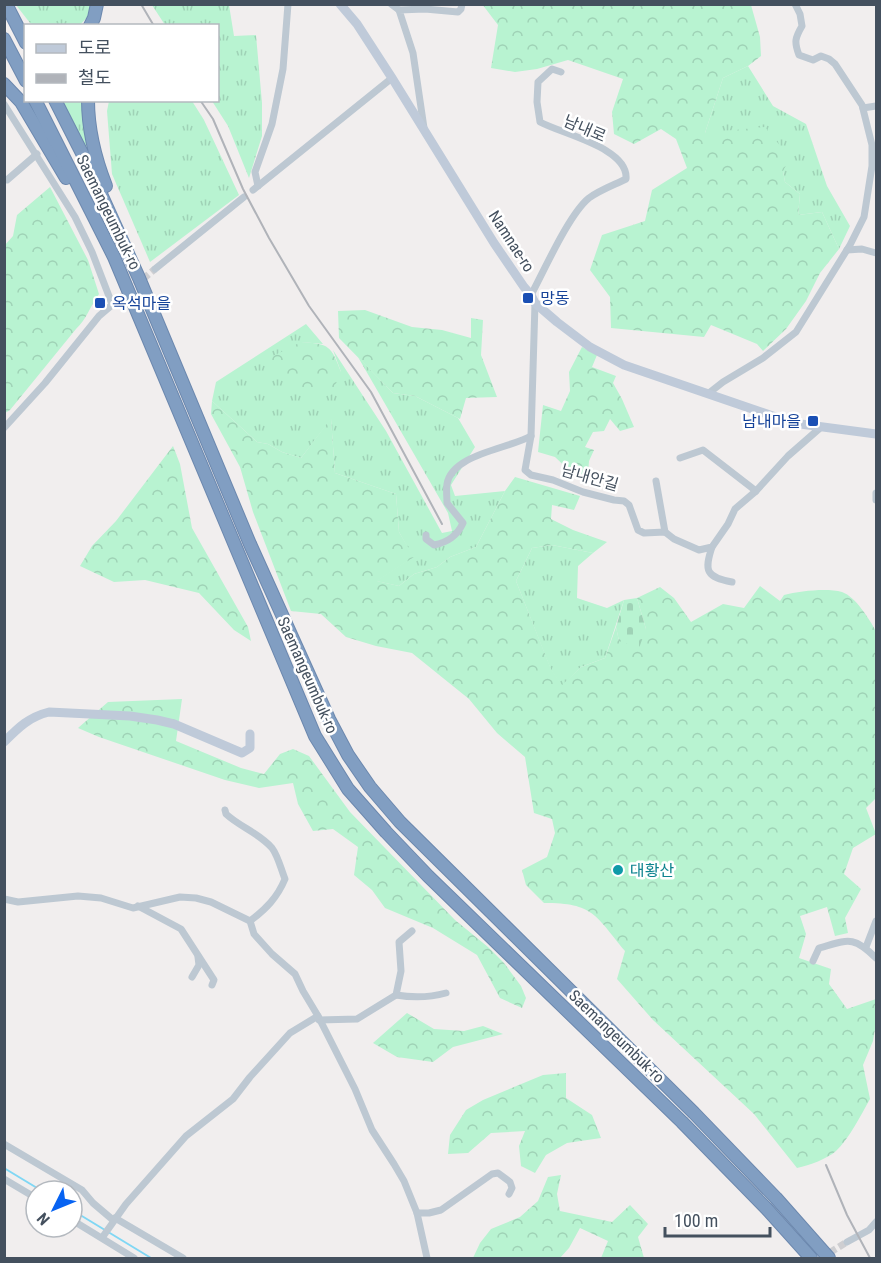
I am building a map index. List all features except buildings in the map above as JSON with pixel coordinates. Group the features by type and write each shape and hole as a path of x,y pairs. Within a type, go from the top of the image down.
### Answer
{"highway":[{"path":"8,4 24,26"},
{"path":"8,4 24,39"},
{"path":"91,24 97,4"},
{"path":"100,24 104,12 103,4"},
{"path":"4,39 24,77"},
{"path":"4,84 21,102 114,257"},
{"name":"Saemangeumbuk-ro","path":"36,102 114,257 315,736 348,789 428,876 682,1122 811,1258"},
{"name":"Saemangeumbuk-ro","path":"56,102 86,161 139,278 250,544 324,709 348,755 400,822 744,1164 829,1258"},
{"path":"88,102 93,154 139,278"}],"street":[{"path":"288,4 283,69 272,124 255,172 256,188 392,78"},
{"name":"Namnae-ro","path":"340,4 357,24 392,78 494,243 533,299 557,322 599,351 624,364 793,423 876,434"},
{"path":"391,4 399,10 413,53 424,130"},
{"path":"399,10 425,9 458,12 462,4"},
{"path":"709,393 723,381 763,358 796,332 847,250 864,217 872,166 872,145 863,108 841,72 829,58 821,56 813,60 800,55 794,44 802,26 795,4"},
{"name":"남내로","path":"533,299 565,231 587,200 626,179 627,171 603,148 540,122 537,102 538,82 552,69 561,72"},
{"path":"863,108 876,106"},
{"path":"6,108 75,217 92,252 112,304"},
{"path":"4,179 7,180 37,154"},
{"path":"155,268 244,197"},
{"path":"847,250 862,249 876,253"},
{"path":"4,428 112,304 119,299"},
{"name":"남내안길","path":"533,299 531,436 525,470 531,475 553,480 583,492 624,501 629,505 638,530 644,533 665,532 674,539 699,550 712,547"},
{"path":"732,582 712,576 708,570 707,564 712,547 735,509 756,491 788,456 820,428"},
{"path":"426,535 426,539 434,545 445,543 459,532 464,523 447,503 447,483 453,470 469,459 518,443 531,436"},
{"path":"680,458 703,450 756,491"},
{"path":"656,482 665,532"},
{"path":"876,493 876,500"},
{"path":"4,742 24,722 36,715 49,712 130,716 156,720 174,724 242,753 250,748 250,734"},
{"path":"225,810 232,820 260,836 273,850 285,879 275,898 264,911 250,921"},
{"path":"4,899 18,902 78,896 100,898 133,908 180,897 196,898 211,902 250,921 255,933 272,954 295,974 319,1018 355,1089 372,1130 394,1164 417,1213 427,1258"},
{"path":"138,906 181,929 214,980 212,985"},
{"path":"866,947 876,921"},
{"path":"396,995 400,971 399,942 412,931"},
{"path":"813,961 819,948 848,940 866,947 876,958"},
{"path":"192,977 199,965 197,952"},
{"path":"104,1235 113,1221 186,1136 233,1099 290,1033 319,1018 357,1019 396,995 414,998 446,993"},
{"path":"4,1144 82,1190 113,1221 183,1258"},
{"path":"417,1213 441,1210 492,1174 498,1173 510,1182 512,1188 509,1194"},
{"path":"4,1179 24,1191"},
{"path":"847,1242 869,1230 876,1222"},
{"path":"84,1227 134,1258"}],"green space":[{"path":"482,4 751,5 760,37 761,56 748,66 723,78 705,133 765,127 790,158 783,171 785,182 800,194 798,215 822,212 839,249 820,273 806,301 786,329 763,351 757,344 711,325 704,337 611,328 610,297 590,270 602,235 645,221 652,190 687,168 676,139 661,129 634,144 614,134 612,112 623,79 568,60 537,69 515,72 491,68 498,25"},
{"path":"16,5 91,5 91,13 81,24 30,23"},
{"path":"152,5 229,5 234,36 256,35 262,103 262,136 249,178 228,126 213,102 219,102 219,24 164,24"},
{"path":"748,66 773,106 806,124 827,186 850,226 839,249 822,212 798,215 800,194 785,182 783,171 705,133 723,78"},
{"path":"62,102 83,102 87,151"},
{"path":"109,102 193,102 204,120 239,195 150,262 112,174 107,111"},
{"path":"50,187 88,260 99,294 80,325 10,410 5,413 5,245 13,236 17,215"},
{"path":"365,310 412,327 442,330 471,338 471,318 483,320 481,355 497,397 466,398 460,419 415,396 393,393 339,338 338,311"},
{"path":"306,324 323,344 301,342 341,372 333,350 386,431 442,533 452,531 448,513 358,357 393,393 415,396 458,418 475,447 451,485 455,496 505,491 476,547 450,557 437,567 414,574 399,586 376,581 413,557 399,532 396,494 335,473 331,419 301,458 282,452 268,444 257,442 212,401 216,382"},
{"path":"301,342 323,345 334,356 341,372 331,395 306,389 268,367 267,359"},
{"path":"582,347 597,355 592,367 616,376 613,383 634,427 620,431 610,419 604,431 593,432 585,447 594,450 589,461 588,474 576,477 555,457 538,452 543,405 561,411 570,391 569,372"},
{"path":"212,401 257,442 268,444 282,452 301,458 331,418 335,473 396,494 399,532 414,557 377,581 399,586 414,574 437,567 450,557 476,547 505,491 515,477 580,496 574,510 552,505 551,519 573,530 607,542 593,553 552,545 532,548 516,581 551,669 562,685 581,667 605,658 616,627 619,641 646,629 637,598 660,587 674,598 691,622 723,604 744,608 760,586 780,601 784,595 829,590 842,592 857,603 876,631 876,798 866,808 876,834 853,848 844,874 861,889 845,918 848,933 835,936 827,907 800,916 806,934 799,958 831,969 829,984 847,1009 876,999 873,1041 863,1065 870,1099 850,1133 836,1151 828,1157 797,1168 754,1114 653,1020 617,979 625,951 599,920 574,905 544,903 526,885 522,870 547,857 555,833 552,819 534,813 525,757 497,733 469,699 412,653 346,637 321,614 291,611 253,512 240,467 211,414"},
{"path":"173,446 180,464 192,528 248,627 251,641 234,630 199,593 145,580 114,582 80,566 92,546 116,521"},
{"path":"552,545 593,553 578,566 577,598 607,608 624,600 605,658 581,667 562,686 551,670 516,581 532,548"},
{"path":"637,598 646,629 639,648 619,641 616,627 624,600"},
{"path":"182,699 176,741 241,768 264,774 280,754 293,749 309,756 350,812 455,920 504,963 521,986 526,998 522,1008 500,998 477,955 433,928 385,908 372,890 354,875 358,847 333,829 313,831 298,804 293,783 259,788 225,780 78,728 108,702"},
{"path":"407,1013 434,1029 464,1031 483,1026 503,1034 453,1047 433,1062 397,1057 373,1043"},
{"path":"566,1073 566,1098 592,1115 601,1138 567,1143 546,1155 535,1173 521,1166 519,1146 525,1131 491,1133 468,1153 448,1154 450,1135 466,1110 483,1100 543,1075"},
{"path":"561,1175 557,1194 560,1211 612,1222 630,1205 648,1224 638,1237 644,1258 601,1258 608,1241 580,1228 569,1248 560,1258 473,1258 480,1243 491,1229 520,1217 538,1201 548,1177"}],"waterway":[{"path":"4,1168 24,1180"},
{"path":"84,1217 151,1258"}],"tunnel":[{"path":"119,299 155,269"},
{"path":"821,1258 847,1242"}],"railway":[{"path":"141,4 153,24"},
{"path":"201,102 213,119 243,189 269,238 309,306 371,392 442,524"},
{"path":"826,1165 847,1215 870,1258"}],"place":[{"name":"망동","path":"528,298"},
{"name":"옥석마을","path":"100,303"},
{"name":"남내마을","path":"813,421"},
{"name":"대황산","path":"618,870"}]}
